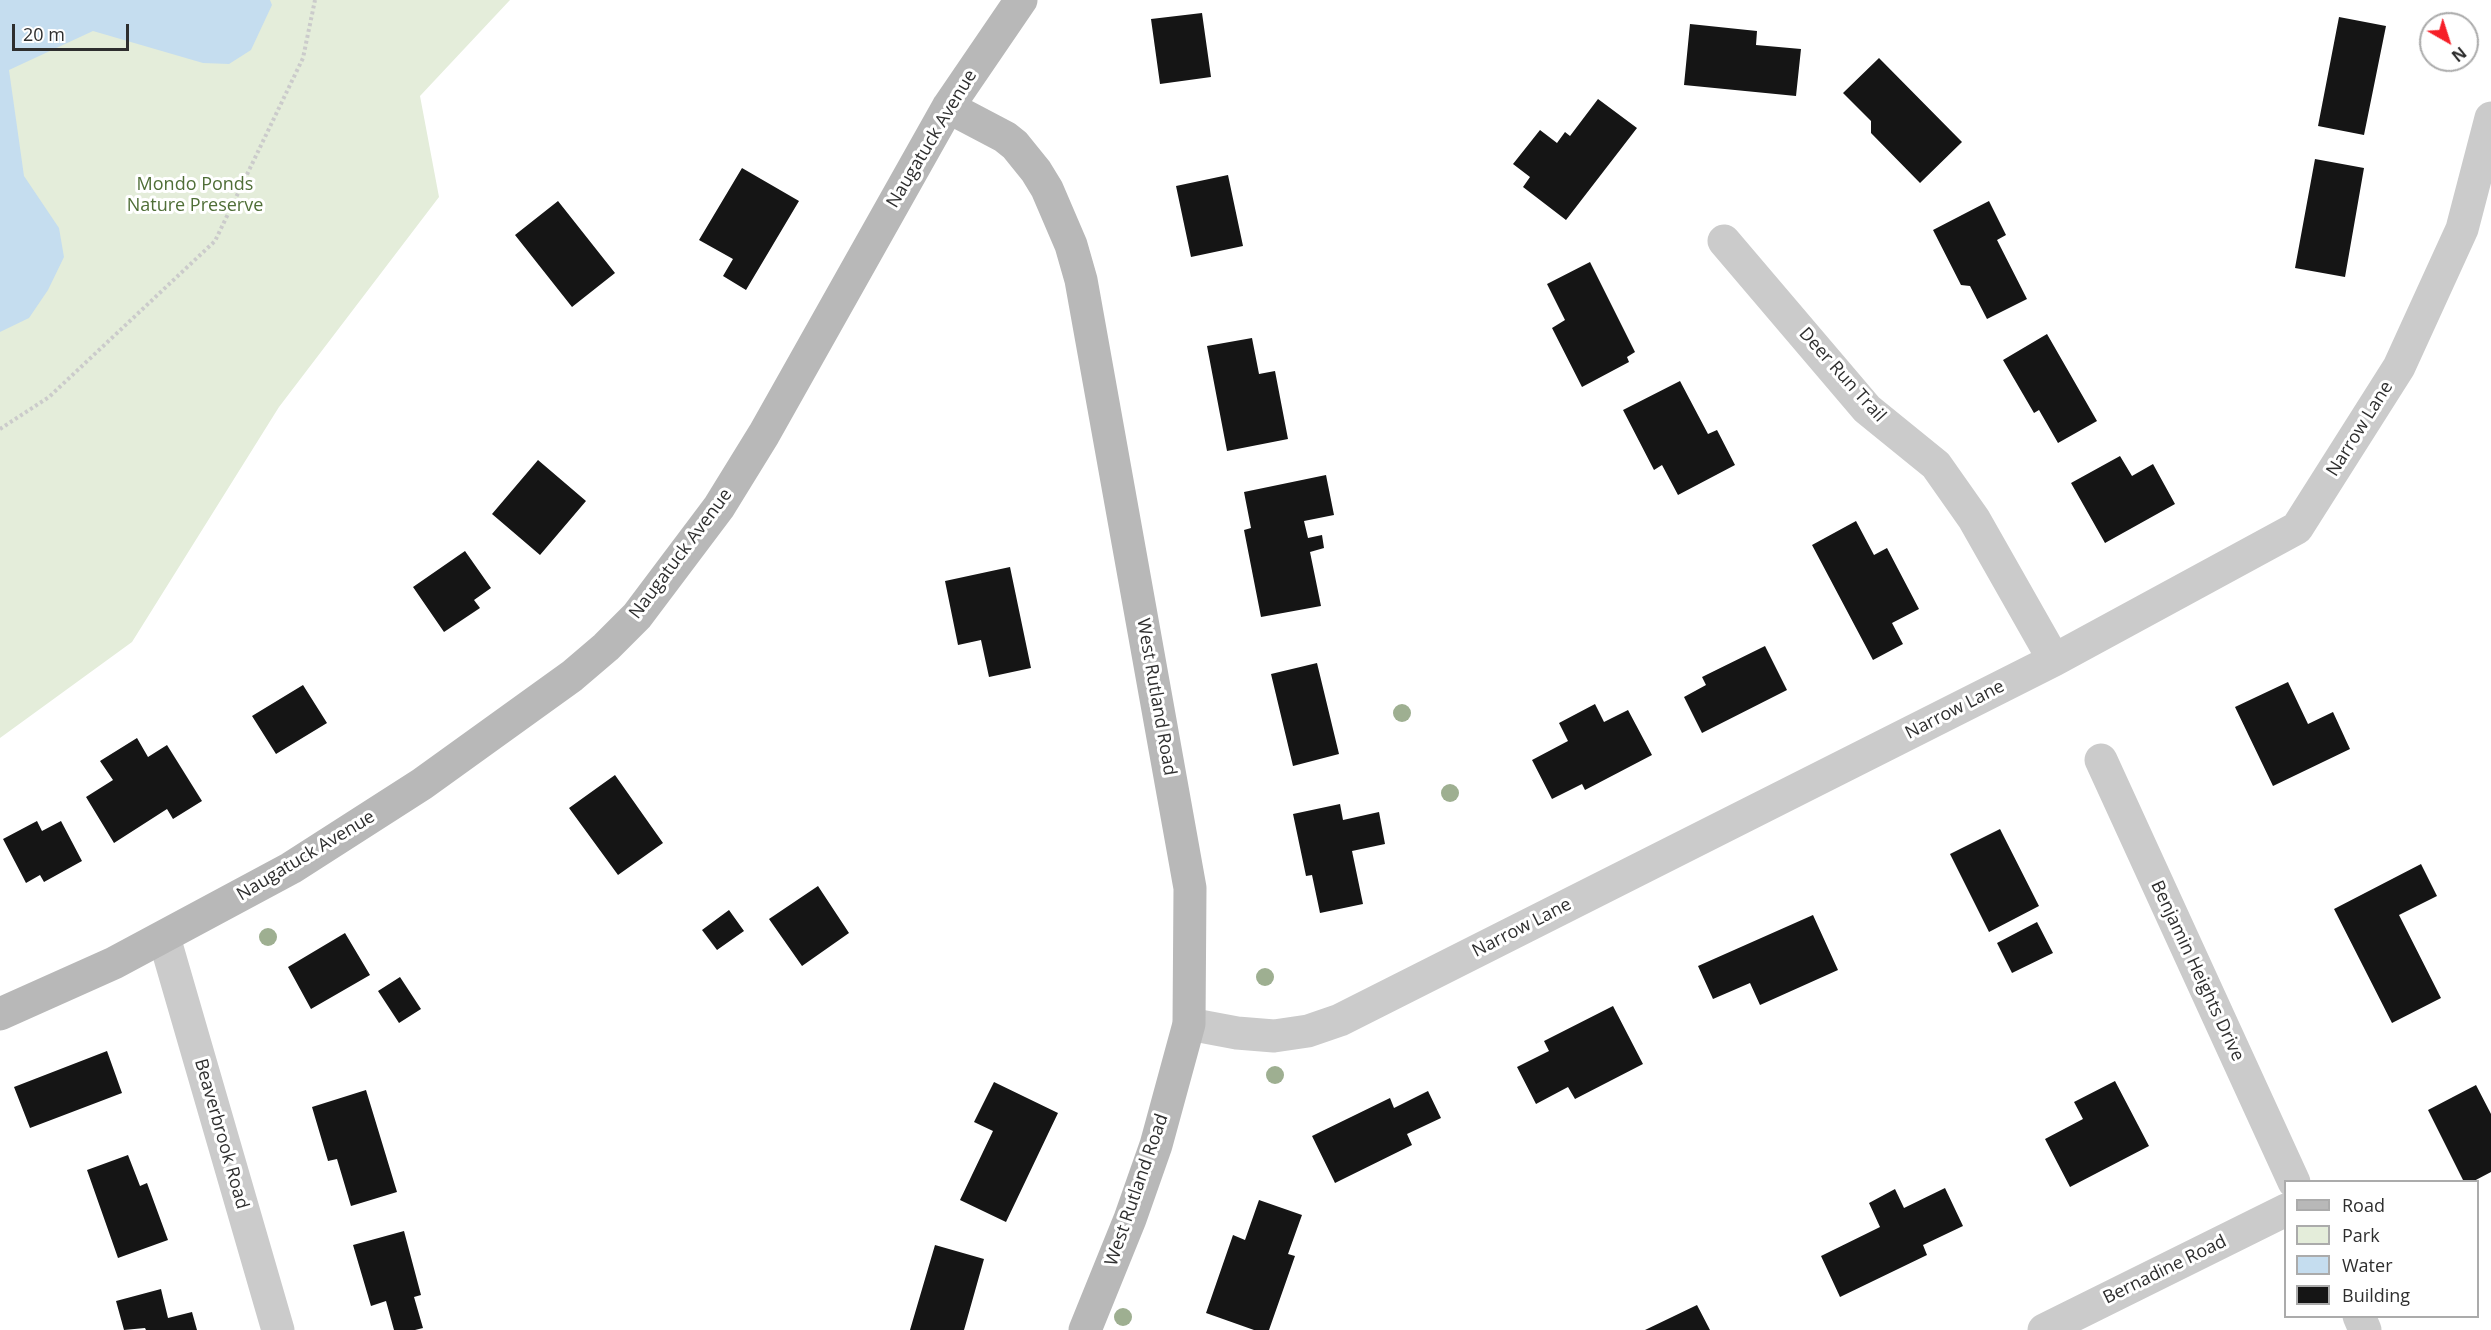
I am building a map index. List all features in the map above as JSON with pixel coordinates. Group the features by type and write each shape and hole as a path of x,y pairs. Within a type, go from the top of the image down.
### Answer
{"main road":[{"name":"Naugatuck Avenue","path":"0,1014 114,963 291,867 422,784 572,676 637,616 719,507 758,444 948,107 1021,0"},
{"name":"West Rutland Road","path":"948,107 1005,137 1031,164 1047,189 1061,220 1081,280 1190,888 1189,1024 1156,1145 1131,1219 1085,1330"}],"street":[{"name":"Narrow Lane","path":"1189,1024 1237,1033 1274,1036 1308,1031 1340,1020 2054,660 2298,528 2399,367 2462,229 2491,118"},
{"name":"Deer Run Trail","path":"1725,241 1867,409 1936,465 1974,519 2054,660"},
{"name":"Benjamin Heights Drive","path":"2101,760 2293,1180"},
{"name":"Beaverbrook Road","path":"164,937 278,1330"},
{"name":"Bernadine Road","path":"2044,1330 2284,1211"}],"path":[{"path":"0,429 48,397 215,241 303,58 315,0"}],"green space":[{"name":"Mondo Ponds Nature Preserve","path":"0,0 510,0 420,96 439,197 279,407 132,642 0,738"}],"water":[{"path":"0,0 270,0 272,5 251,50 229,64 203,63 93,31 9,70 24,176 59,228 64,257 48,290 29,318 0,332"}],"building":[{"path":"1202,13 1211,77 1160,84 1151,19"},
{"path":"2339,17 2386,26 2364,135 2318,126"},
{"path":"1690,24 1757,31 1756,45 1801,49 1796,96 1684,85"},
{"path":"1879,58 1962,142 1920,183 1871,133 1871,121 1843,93"},
{"path":"1598,99 1637,128 1566,220 1523,187 1530,177 1513,164 1540,130 1557,143 1565,132 1570,136"},
{"path":"2315,159 2364,168 2345,277 2295,268"},
{"path":"742,168 799,201 746,290 723,276 733,259 699,240"},
{"path":"1228,175 1243,246 1191,257 1176,186"},
{"path":"558,201 615,273 572,307 515,235"},
{"path":"1989,201 2006,235 1997,240 2027,299 1987,319 1970,286 1961,285 1933,230"},
{"path":"1590,262 1635,352 1627,357 1629,362 1582,387 1552,328 1565,320 1547,284"},
{"path":"2047,334 2097,421 2058,443 2039,410 2034,413 2003,360"},
{"path":"1252,338 1259,374 1275,371 1288,439 1227,451 1207,346"},
{"path":"1680,381 1708,434 1717,430 1735,465 1678,495 1662,465 1654,470 1623,410"},
{"path":"2120,456 2132,476 2153,464 2175,504 2105,543 2071,483"},
{"path":"538,460 586,501 540,555 492,514"},
{"path":"1326,475 1334,515 1304,521 1308,538 1322,535 1324,548 1310,552 1321,606 1261,617 1244,530 1251,528 1244,492"},
{"path":"1856,521 1874,555 1887,548 1919,609 1892,623 1903,644 1873,660 1812,545"},
{"path":"465,551 491,588 474,600 480,608 444,632 413,587"},
{"path":"1010,567 1031,668 989,677 981,640 958,645 945,581"},
{"path":"1765,646 1787,690 1702,733 1684,697 1706,685 1702,677"},
{"path":"1317,663 1339,754 1293,766 1271,674"},
{"path":"2288,682 2308,724 2333,712 2350,749 2273,786 2235,707"},
{"path":"303,685 327,723 276,754 252,716"},
{"path":"1595,704 1604,722 1628,710 1652,755 1585,790 1582,784 1552,799 1532,760 1568,741 1559,723"},
{"path":"137,738 148,757 167,745 202,801 173,819 167,809 114,843 86,797 113,780 100,761"},
{"path":"615,775 663,843 618,875 569,808"},
{"path":"1340,804 1343,820 1379,812 1385,844 1352,851 1363,904 1320,913 1312,875 1306,876 1293,814"},
{"path":"37,821 42,831 61,821 82,861 44,882 40,875 26,883 3,839"},
{"path":"2000,829 2039,906 1989,932 1950,854"},
{"path":"2421,864 2437,896 2399,915 2441,998 2392,1023 2334,909"},
{"path":"818,886 849,933 802,966 769,919"},
{"path":"729,910 744,931 717,950 702,930"},
{"path":"1813,915 1838,970 1760,1005 1750,983 1713,999 1698,966"},
{"path":"2037,922 2053,953 2012,973 1997,943"},
{"path":"345,933 370,975 311,1009 288,967"},
{"path":"400,977 421,1009 399,1023 378,991"},
{"path":"1613,1006 1643,1064 1575,1099 1568,1087 1536,1104 1517,1067 1549,1051 1544,1041"},
{"path":"107,1051 122,1093 30,1128 14,1087"},
{"path":"2115,1081 2149,1146 2070,1187 2045,1139 2083,1119 2074,1102"},
{"path":"994,1082 1058,1113 1006,1222 960,1200 993,1131 974,1122"},
{"path":"2476,1085 2491,1114 2491,1172 2476,1180 2463,1180 2428,1110"},
{"path":"366,1090 397,1192 351,1206 337,1159 328,1161 312,1107"},
{"path":"1428,1091 1441,1118 1407,1134 1412,1145 1335,1183 1312,1136 1390,1098 1394,1108"},
{"path":"128,1155 140,1186 147,1183 168,1240 118,1258 87,1170"},
{"path":"1945,1188 1963,1226 1923,1245 1927,1255 1840,1297 1821,1256 1880,1227 1869,1203 1895,1189 1904,1208"},
{"path":"1259,1200 1302,1215 1288,1254 1295,1256 1269,1330 1254,1330 1206,1313 1233,1235 1245,1240"},
{"path":"404,1231 421,1295 414,1297 423,1328 415,1330 394,1330 386,1301 371,1306 353,1245"},
{"path":"935,1245 984,1259 964,1330 910,1330"},
{"path":"161,1289 168,1318 192,1312 197,1330 146,1330 145,1328 124,1330 116,1301"},
{"path":"1697,1305 1710,1330 1645,1330"}]}
